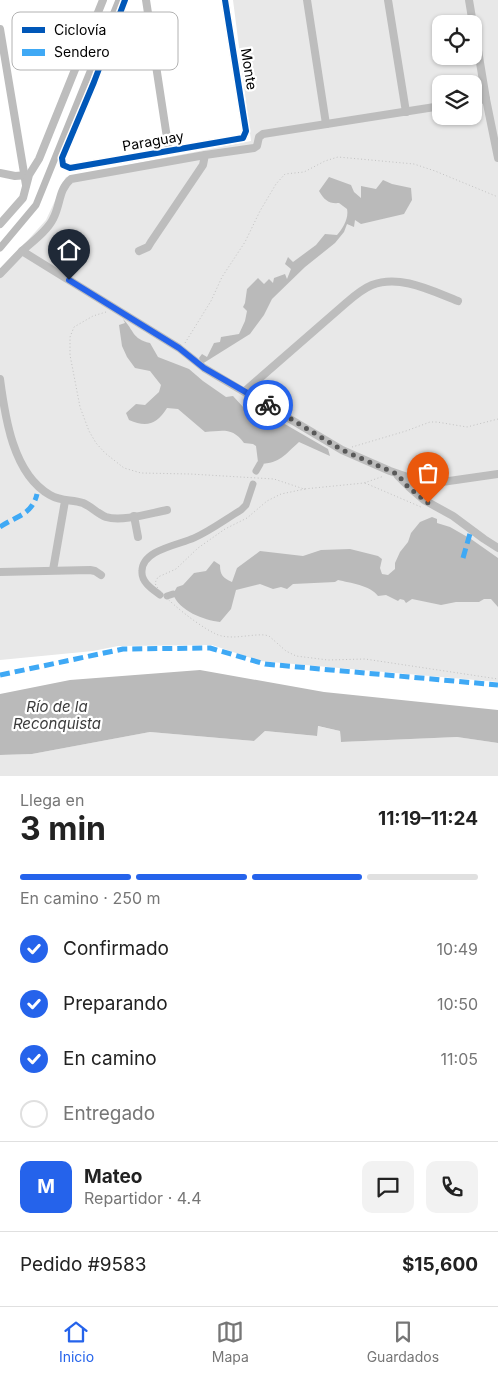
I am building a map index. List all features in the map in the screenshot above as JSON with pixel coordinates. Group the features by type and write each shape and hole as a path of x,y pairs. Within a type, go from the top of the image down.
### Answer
{"street":[{"path":"98,12 103,0"},
{"name":"Paraguay","path":"120,12 125,0"},
{"name":"Monte","path":"225,0 246,131 240,140"},
{"path":"307,0 326,124"},
{"path":"388,0 406,112"},
{"path":"469,0 472,15"},
{"path":"0,29 27,175 27,188 23,198 0,224"},
{"path":"480,65 498,158"},
{"path":"0,173 15,176 27,175 39,159 75,70"},
{"name":"Paraguay","path":"99,70 62,158 63,165 70,168 169,150 240,140"},
{"path":"157,70 169,150"},
{"path":"482,100 486,99"},
{"path":"0,274 52,222 57,211 62,188 71,178 254,148 257,146 259,137 263,134 432,108"},
{"path":"139,251 148,248 203,165 205,155"},
{"path":"22,251 179,348 204,368 342,450 394,473 428,484 498,474"},
{"path":"245,391 346,302 374,284 404,282 426,288 458,301"},
{"path":"0,379 9,431 19,458 30,478 38,486 52,496 65,501 84,504 110,518 167,510"},
{"path":"394,473 424,504 453,516 498,548"},
{"path":"424,504 421,493 428,484"},
{"path":"53,570 65,501"},
{"path":"134,516 138,537"},
{"path":"0,572 90,570 101,575"}],"path":[{"path":"179,348 186,342 211,301 222,277 245,242 260,211 276,184 285,174 304,172 325,161 338,157 414,164 498,197"},
{"path":"116,308 93,316 74,327 69,345 80,407 89,431 105,453 124,468 133,472 249,476 274,479 305,489"},
{"path":"342,450 430,422 467,427 498,419"},
{"path":"394,473 364,483 305,489 281,494 263,503 247,518 225,529 203,544 176,569 158,577 155,583 156,588 166,598 216,635 229,638 269,636 290,654 296,656 328,660 365,659 498,679"},
{"path":"364,483 405,499 424,504"}],"shaded area":[{"path":"233,0 498,0 498,682 260,661 212,645 118,646 93,651 0,660 0,271 46,220 66,177 251,141"},
{"path":"317,726 340,731 341,742 457,737 498,743 498,776 0,776 0,755 32,754 150,732 254,741 265,731 316,736"}],"water":[{"path":"329,177 351,185 354,192 361,198 361,186 376,189 383,180 411,188 412,200 404,214 361,224 355,220 354,227 347,224 344,232 335,243 305,267 272,299 264,315 250,334 202,364 199,358 202,354 207,357 214,343 220,342 221,337 239,334 247,311 243,307 247,289 258,278 264,284 269,279 273,283 274,278 285,274 287,279 291,269 285,264 288,257 293,262 316,245 325,234 337,235 346,219 347,209 339,203 327,201 319,191"},
{"path":"123,319 136,337 150,343 158,357 189,369 226,397 233,396 244,408 263,407 276,414 283,423 328,449 330,456 299,442 278,460 260,464 258,462 256,446 244,443 231,432 205,432 178,409 167,408 159,418 151,423 141,424 129,420 126,413 136,404 145,405 159,392 161,385 150,371 135,368 127,357 122,346 119,325 125,323"},
{"path":"432,517 437,519 437,523 450,527 471,539 498,558 498,607 491,599 484,599 479,602 456,602 441,605 412,599 406,603 404,600 400,599 398,601 386,595 378,596 365,587 338,580 335,582 293,584 287,589 281,587 273,589 260,584 236,590 231,609 220,622 200,617 186,610 173,594 177,587 183,585 194,573 206,571 214,561 220,565 223,576 232,582 237,568 260,551 303,556 321,550 350,549 378,556 382,559 380,568 382,574 388,575 395,569 395,563 400,552 408,542 411,533 420,522"},
{"name":"Río de la Reconquista","path":"200,670 324,692 498,710 498,743 457,737 341,742 340,731 318,726 317,736 265,731 254,741 150,732 32,754 0,755 0,694 70,680"}],"waterway":[{"path":"114,12 119,0"},
{"path":"0,248 36,205 91,70"},
{"path":"256,471 260,464"},
{"path":"160,595 143,579 142,571 148,558 162,549 200,535 241,510 246,505 253,484"},
{"path":"167,596 173,594"}],"marked path":[{"path":"0,527 27,511 35,501 37,494"},
{"path":"463,558 471,530"},
{"path":"0,675 123,649 210,648 265,664 498,685"}],"cycle path":[{"path":"120,12 125,0"},
{"path":"99,70 62,158 63,165 70,168 243,138 246,131 225,0"}],"way so far":[{"path":"268,405 342,450 397,474 408,487 428,503"}],"route":[{"path":"69,280 179,348 204,368 268,405"}]}
